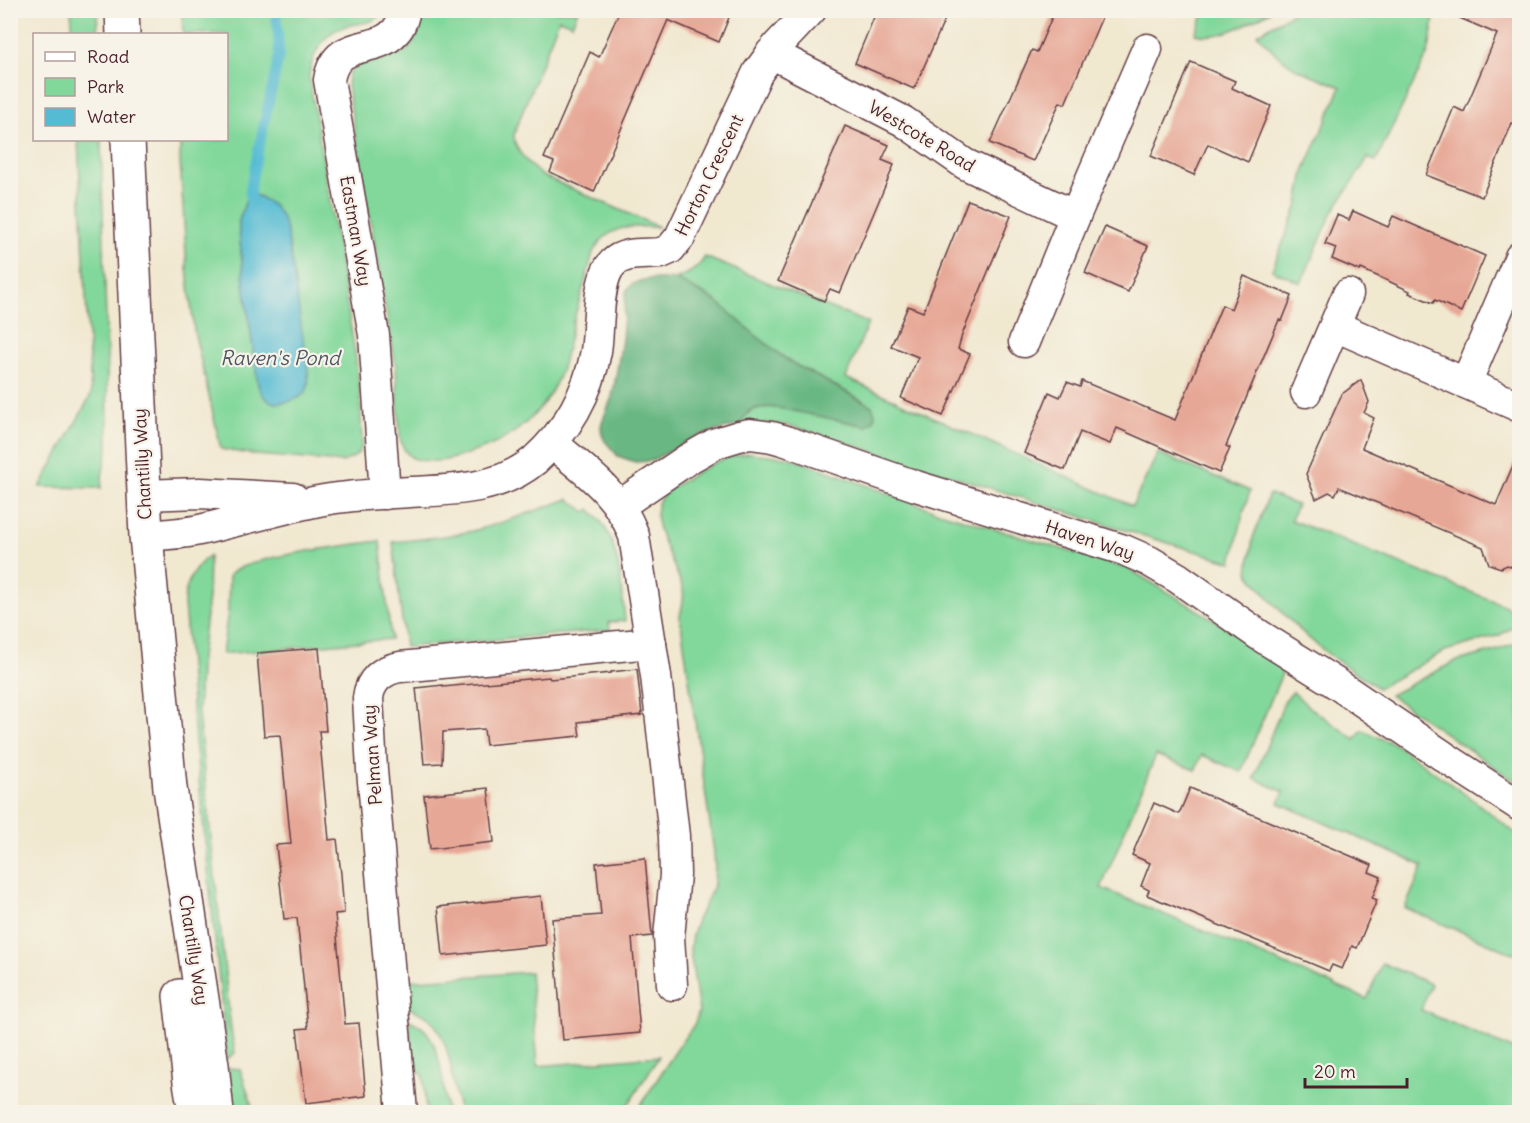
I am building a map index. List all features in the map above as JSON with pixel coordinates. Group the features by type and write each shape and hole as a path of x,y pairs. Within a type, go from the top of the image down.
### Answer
{"street":[{"path":"122,10 123,33"},
{"name":"Eastman Way","path":"385,494 374,335 329,81 336,61 354,50 390,37 400,26 405,10"},
{"name":"Horton Crescent","path":"323,500 460,489 497,482 521,470 552,443 572,416 589,379 596,350 601,293 604,276 608,269 623,256 666,252 675,244 689,219 752,83 771,53 811,10"},
{"path":"1024,342 1147,49"},
{"name":"Westcote Road","path":"771,53 903,122 965,164 1075,216"},
{"name":"Chantilly Way","path":"128,141 146,536 170,788 212,1065 217,1113"},
{"path":"1466,383 1520,257"},
{"path":"1306,393 1348,294"},
{"path":"1335,326 1520,407"},
{"name":"Haven Way","path":"619,506 688,459 716,443 739,436 760,435 783,440 916,486 1124,550 1160,567 1259,635 1520,806"},
{"path":"552,443 600,484 619,506 634,536 651,643 674,836 675,875 669,937 672,985"},
{"path":"143,495 200,493 323,500"},
{"path":"146,536 203,529 323,500"},
{"name":"Pelman Way","path":"402,1113 372,770 368,698 372,683 384,672 393,668 651,643"},
{"name":"Chantilly Way","path":"170,788 170,865 181,1005 195,1113"}],"green space":[{"path":"1205,10 1271,11 1225,33 1195,34"},
{"path":"71,11 97,11 98,33 73,33"},
{"path":"182,11 382,11 375,19 343,27 329,35 319,46 309,76 360,393 362,445 355,457 342,462 257,455 221,449 194,330 187,268 180,141 228,141 228,33 183,33","holes":["246,200 289,401 270,400 258,385 239,230 239,221"]},
{"path":"423,11 578,11 572,24 559,19 517,126 514,135 516,146 528,163 541,175 659,227 630,227 614,231 599,243 593,252 561,371 547,399 527,422 515,432 488,447 438,461 413,458 405,451 400,438 396,368 347,86 349,74 362,62 392,57 410,47 417,34"},
{"path":"1296,11 1435,11 1428,53 1376,161 1368,158 1332,213 1301,283 1272,270 1298,205 1304,171 1341,87 1295,68 1278,56 1257,34"},
{"path":"78,141 101,141 108,449 101,488 40,487 91,395"},
{"path":"705,257 868,323 846,378 1132,506 1158,453 1250,491 1232,562 795,427 767,423 739,425 751,411 775,408 807,412 866,426 864,401 790,362 721,305 675,279 692,271"},
{"path":"675,279 721,305 790,362 872,406 875,414 874,420 866,426 784,409 758,408 749,411 739,425 698,436 651,461 635,462 618,456 605,441 601,427 612,397 616,376 626,292 635,283 641,281"},
{"path":"749,453 786,457 809,464 936,511 1128,569 1253,643 1275,661 1283,671 1241,772 1202,755 1195,770 1156,755 1101,888 1367,999 1382,963 1431,984 1421,1010 1519,1052 1519,1112 636,1112 694,1025 699,1012 690,950 697,920 714,884 715,868 680,617 683,590 657,523 656,512 660,499 678,484 716,462"},
{"path":"1269,494 1297,505 1291,520 1506,606 1519,623 1500,635 1445,651 1378,688 1308,638 1276,606 1248,572 1253,538"},
{"path":"569,499 586,512 590,509 608,533 619,570 625,621 609,622 610,630 405,647 393,542 476,530"},
{"path":"380,541 391,639 222,654 228,611 229,575 239,568 277,557"},
{"path":"209,556 208,597 200,667 198,714 235,1053 227,1059 195,740 184,603 191,576"},
{"path":"1519,642 1519,784 1390,695 1454,662"},
{"path":"1293,692 1309,707 1355,739 1362,730 1396,745 1519,836 1519,956 1405,908 1423,866 1279,803 1284,792 1254,778 1285,700"},
{"path":"530,972 538,1066 659,1056 622,1112 460,1112 444,1041 429,1018 407,1006 405,981"},
{"path":"409,1020 423,1028 435,1047 441,1069 447,1112 426,1112 423,1075 412,1066"},
{"path":"228,1068 240,1069 254,1112 234,1112"}],"water":[{"name":"Raven's Pond","path":"255,195 273,205 285,226 307,363 308,386 306,391 298,398 282,403 267,399 261,393 258,385 244,282 239,221 246,200"}],"building":[{"path":"620,10 732,10 719,42 668,20 594,192 550,172 554,162 544,158 590,52 599,57"},
{"path":"877,10 949,10 914,89 855,63"},
{"path":"1055,10 1105,10 1065,104 1060,102 1033,161 990,143 1032,50 1037,52"},
{"path":"1441,10 1520,10 1520,126 1512,123 1482,197 1426,175 1454,107 1464,112 1497,34"},
{"path":"1191,62 1235,81 1232,88 1271,106 1248,162 1208,144 1194,175 1151,156"},
{"path":"845,126 889,145 882,160 894,165 840,293 830,289 824,301 778,281"},
{"path":"968,200 1011,216 962,335 958,349 970,354 943,416 901,398 918,357 891,346 908,306 923,312"},
{"path":"1353,211 1388,227 1393,216 1485,256 1461,312 1435,300 1433,303 1361,269 1360,271 1332,259 1336,248 1325,244 1337,215 1349,220"},
{"path":"1105,227 1148,246 1128,292 1085,273"},
{"path":"1244,276 1292,296 1282,321 1279,320 1226,446 1230,448 1219,473 1117,428 1110,444 1080,432 1065,470 1024,453 1049,392 1060,397 1067,382 1080,387 1082,381 1175,420 1222,305 1231,309"},
{"path":"1361,380 1369,402 1364,413 1374,418 1362,448 1496,505 1520,449 1520,551 1513,567 1507,565 1501,568 1489,564 1483,547 1339,487 1335,495 1329,492 1316,499 1306,474 1342,394"},
{"path":"319,648 326,731 319,731 329,840 337,839 344,913 335,914 345,1024 359,1023 366,1096 306,1103 297,1029 308,1028 297,918 284,919 276,845 291,844 280,735 264,736 257,653"},
{"path":"637,669 642,715 578,722 580,736 486,745 484,729 443,732 442,763 424,764 416,688 549,677 550,679"},
{"path":"488,788 494,842 430,849 424,795"},
{"path":"1190,788 1372,865 1369,872 1381,877 1372,898 1377,900 1357,948 1352,946 1342,969 1332,965 1329,971 1147,895 1149,890 1141,886 1150,863 1132,855 1154,803 1179,814"},
{"path":"645,858 652,936 632,938 640,1033 563,1040 552,919 601,915 596,863"},
{"path":"541,896 546,945 443,956 438,907"}],"waterway":[{"path":"251,211 250,190 279,56 275,10"}]}
